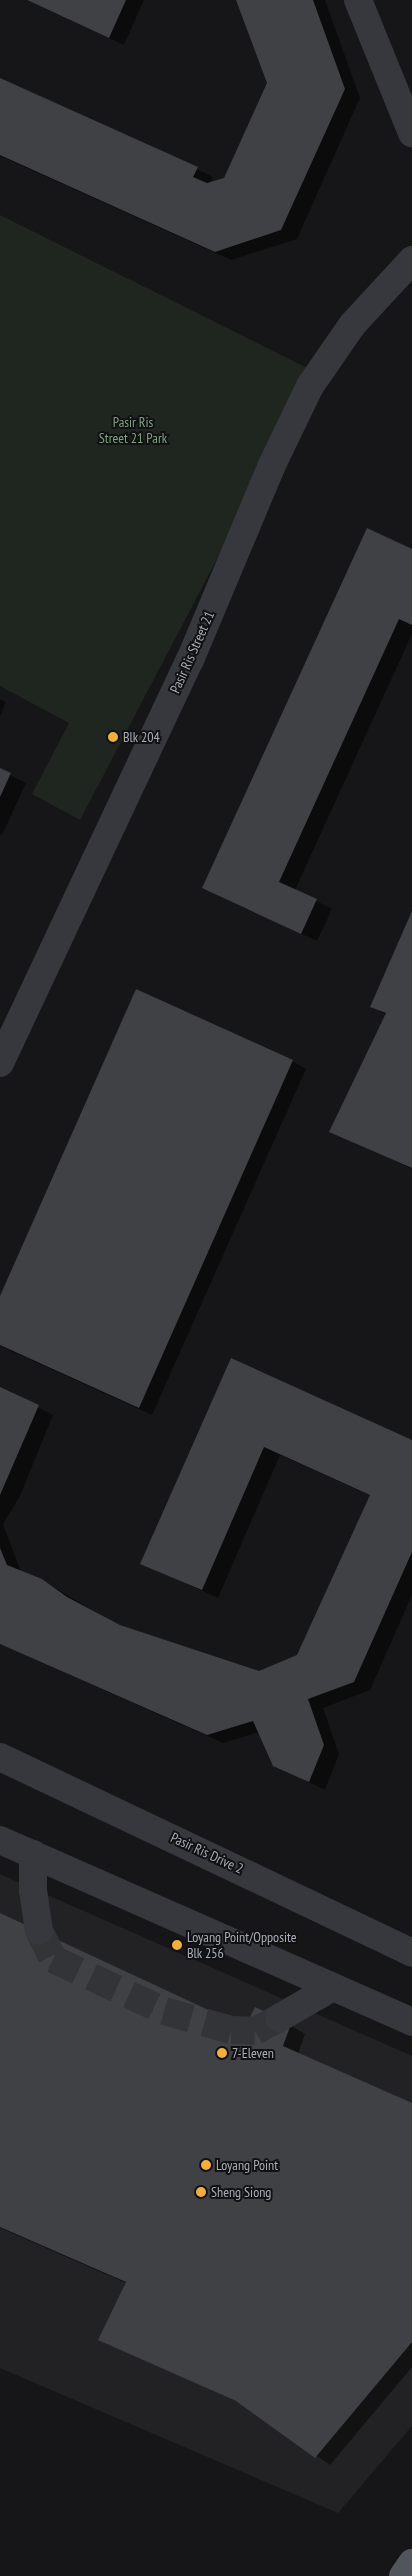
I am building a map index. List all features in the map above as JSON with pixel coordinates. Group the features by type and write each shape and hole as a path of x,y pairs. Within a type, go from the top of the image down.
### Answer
{"main road":[{"path":"403,2576 412,2563"}],"street":[{"path":"358,0 412,133"},
{"name":"Pasir Ris Street 21","path":"0,1063 190,660 271,467 310,386 353,324 412,260"},
{"name":"Pasir Ris Drive 2","path":"0,1757 412,1953"},
{"path":"0,1840 412,2022"},
{"path":"33,1854 33,1890 39,1931"},
{"path":"280,2018 333,1987"}],"shaded area":[{"name":"Loyang Point","path":"0,1874 412,2056 412,2426 338,2513 0,2368"}],"green space":[{"name":"Pasir Ris Street 21 Park","path":"0,215 315,372 80,820 32,794 69,723 0,686"}],"building":[{"path":"27,0 126,0 109,38"},
{"path":"236,0 313,0 345,89 281,230 215,252 0,155 0,78 198,167 193,177 207,183 224,178 267,83"},
{"path":"367,528 412,549 412,625 399,619 279,882 317,899 301,934 202,888"},
{"path":"0,768 11,773 0,797"},
{"path":"412,911 412,1168 329,1132 386,1013 370,1007"},
{"path":"136,989 293,1060 139,1408 0,1345 0,1296"},
{"path":"231,1358 412,1440 412,1552 354,1682 308,1699 324,1745 309,1782 273,1766 253,1721 207,1735 0,1644 0,1548 7,1565 42,1579 67,1597 120,1625 259,1671 297,1655 370,1495 264,1447 202,1590 140,1564"},
{"path":"0,1387 39,1405 0,1495"},
{"name":"Loyang Point","path":"0,1913 245,2027 255,2007 291,2024 283,2046 412,2103 412,2342 315,2458 236,2401 98,2340 126,2282 0,2227"}],"tunnel":[{"path":"39,1931 53,1959 164,2011 231,2030 255,2031 279,2018"}],"place":[{"name":"Blk 204","path":"113,737"},
{"name":"Loyang Point/Opposite Blk 256","path":"177,1945"},
{"name":"7-Eleven","path":"222,2053"},
{"name":"Loyang Point","path":"206,2165"},
{"name":"Sheng Siong","path":"201,2192"}]}
